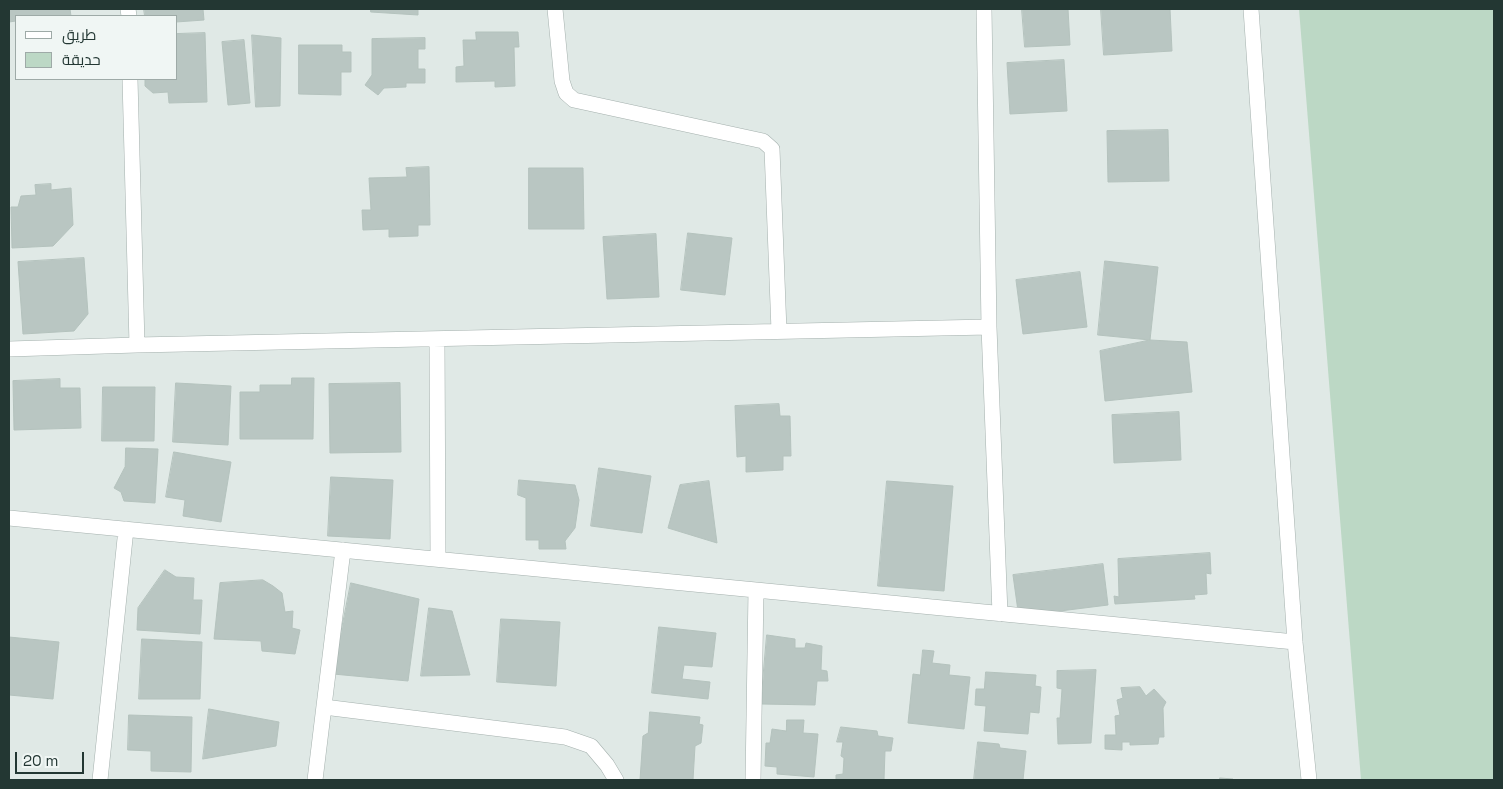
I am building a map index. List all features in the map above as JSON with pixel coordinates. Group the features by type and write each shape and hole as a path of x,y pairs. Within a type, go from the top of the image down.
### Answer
{"street":[{"path":"555,9 562,81 566,93 574,100 763,141 772,149 779,331"},
{"path":"984,9 989,327 1000,614"},
{"path":"1251,9 1295,642 1309,780"},
{"path":"130,80 137,345"},
{"path":"9,349 989,327"},
{"path":"437,339 438,559"},
{"path":"9,518 1295,642"},
{"path":"100,780 126,529"},
{"path":"315,780 343,550"},
{"path":"752,780 756,590"},
{"path":"324,707 565,737 591,746 608,765 616,780"}],"green space":[{"path":"1299,9 1494,9 1494,780 1361,780"}],"building":[{"path":"9,9 70,9 71,15 15,15 15,21 9,22"},
{"path":"144,9 203,9 204,20 178,22 178,15 145,15"},
{"path":"371,9 418,9 418,15 371,12"},
{"path":"1022,9 1068,9 1070,45 1025,47"},
{"path":"1101,9 1170,9 1172,51 1104,55"},
{"path":"476,32 518,32 519,47 514,47 515,86 495,87 495,81 456,82 456,67 464,66 463,40 476,40"},
{"path":"205,33 207,102 169,103 168,92 153,93 145,86 145,80 178,80 178,34"},
{"path":"252,35 281,38 280,106 256,107"},
{"path":"425,38 425,49 418,49 418,69 425,69 425,83 406,83 406,87 384,88 378,95 365,85 372,75 372,39"},
{"path":"244,40 250,103 228,105 222,42"},
{"path":"299,45 342,45 342,52 351,52 351,72 341,72 341,95 299,94"},
{"path":"1064,60 1067,111 1010,114 1007,63"},
{"path":"1168,130 1169,181 1108,182 1107,131"},
{"path":"429,167 430,225 418,225 418,236 389,237 389,229 363,230 362,210 371,210 369,178 407,177 406,168"},
{"path":"529,168 583,168 584,229 529,229"},
{"path":"51,184 51,190 71,188 73,225 53,246 12,248 11,207 18,207 21,196 36,195 35,185"},
{"path":"688,233 732,238 725,295 681,290"},
{"path":"656,234 659,297 607,299 603,237"},
{"path":"84,258 88,314 74,331 23,334 18,262"},
{"path":"1105,261 1158,267 1150,340 1098,335"},
{"path":"1080,272 1087,327 1023,334 1016,280"},
{"path":"1150,340 1187,342 1192,392 1105,401 1100,351"},
{"path":"292,378 314,378 313,439 240,439 240,392 260,392 260,385 291,385"},
{"path":"60,379 60,388 80,388 81,428 14,430 13,381"},
{"path":"176,383 231,386 228,445 173,442"},
{"path":"400,383 401,452 330,453 329,384"},
{"path":"103,387 155,387 154,441 102,441"},
{"path":"779,404 780,416 790,416 791,456 783,456 783,470 746,472 746,456 737,457 735,406"},
{"path":"1179,412 1181,460 1114,463 1112,415"},
{"path":"126,448 158,449 155,503 124,501 121,492 114,488 125,467"},
{"path":"174,452 231,462 221,522 183,516 185,500 166,497"},
{"path":"599,468 651,476 642,533 591,526"},
{"path":"331,477 393,480 390,539 328,536"},
{"path":"519,480 575,485 579,500 575,528 565,541 566,549 539,549 539,540 526,540 526,498 518,495"},
{"path":"709,481 717,543 668,528 680,485"},
{"path":"887,481 953,486 944,591 878,586"},
{"path":"1210,553 1211,574 1206,573 1207,594 1194,595 1195,599 1115,604 1114,596 1119,597 1118,559"},
{"path":"1103,564 1108,605 1020,616 1013,575"},
{"path":"165,570 176,577 194,578 193,600 202,600 200,634 137,630 138,608"},
{"path":"263,580 282,593 285,612 293,611 292,628 300,630 295,654 262,651 261,641 214,639 220,583"},
{"path":"351,583 419,599 408,681 333,674"},
{"path":"429,608 452,611 470,675 421,676"},
{"path":"501,619 560,622 556,686 497,682"},
{"path":"659,627 716,633 712,667 684,665 682,679 710,682 708,699 652,693"},
{"path":"767,635 795,639 795,648 805,648 806,643 822,646 821,670 827,671 828,681 817,681 815,705 761,704"},
{"path":"9,637 59,642 53,699 9,695"},
{"path":"142,639 202,642 200,699 139,699"},
{"path":"923,650 934,651 932,663 950,665 949,675 970,677 964,729 908,723 913,674 920,675"},
{"path":"1096,670 1091,743 1058,744 1057,718 1060,718 1062,689 1057,688 1057,671"},
{"path":"986,672 1036,675 1035,686 1041,687 1039,713 1030,712 1028,734 984,731 986,706 975,705 976,689 984,689"},
{"path":"1140,687 1146,696 1154,689 1166,702 1163,708 1164,737 1159,737 1158,744 1130,745 1130,742 1122,742 1122,750 1105,749 1105,735 1116,735 1115,716 1120,715 1117,700 1123,698 1121,688"},
{"path":"209,709 279,722 276,746 203,759"},
{"path":"650,712 700,717 699,724 703,725 701,743 695,746 693,780 640,780 643,736 648,733"},
{"path":"129,715 192,717 191,772 151,771 151,751 128,750"},
{"path":"787,720 804,720 803,733 818,734 814,777 777,774 777,767 765,766 766,743 770,743 772,729 786,731"},
{"path":"841,727 877,731 878,736 893,738 891,751 885,751 884,780 836,780 836,775 843,774 844,758 841,756 843,742 837,742"},
{"path":"978,742 999,744 1000,748 1026,751 1023,780 974,780"},
{"path":"1220,778 1233,779 1233,780 1220,780"}]}
